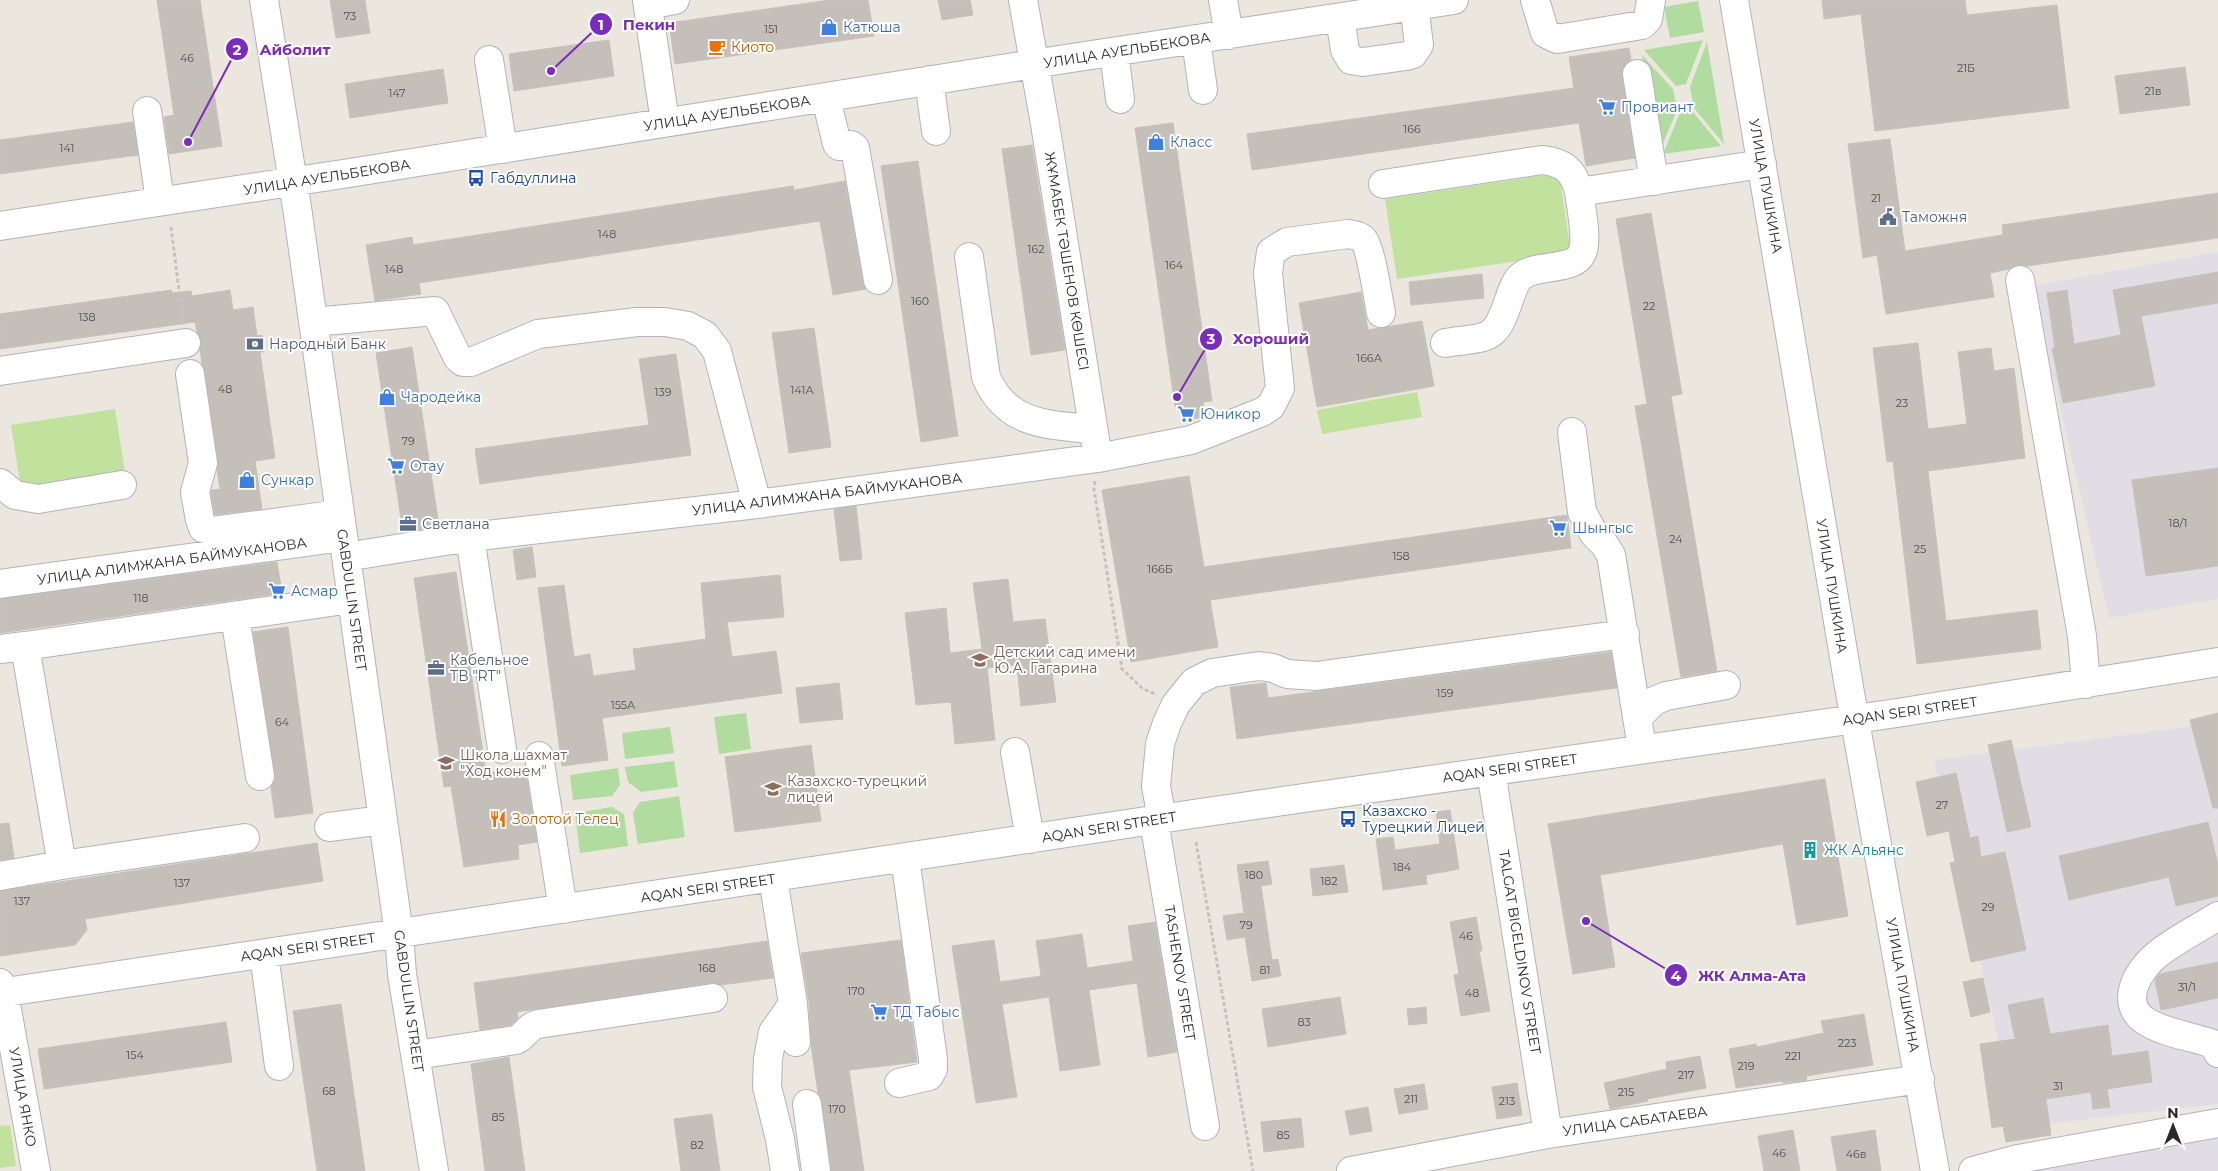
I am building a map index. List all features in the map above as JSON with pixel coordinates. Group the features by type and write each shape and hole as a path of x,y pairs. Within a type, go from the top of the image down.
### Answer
{"street":[{"name":"GABDULLIN STREET","path":"264,0 313,322 399,934 402,974 434,1171"},
{"path":"665,122 648,2 676,0"},
{"path":"1023,0 1034,65"},
{"path":"1223,0 1229,35"},
{"name":"УЛИЦА АУЕЛЬБЕКОВА","path":"0,226 503,149 929,80 1454,0"},
{"path":"1536,0 1545,33 1557,39 1642,25 1648,19 1651,0"},
{"name":"УЛИЦА ПУШКИНА","path":"1734,0 1854,718 1936,1171"},
{"path":"1340,18 1345,50 1351,60 1363,62 1406,56 1413,54 1419,45 1414,6"},
{"path":"1196,40 1203,90"},
{"path":"1114,52 1120,99"},
{"path":"489,60 503,149"},
{"name":"ЖҰМАБЕК ТӘШЕНОВ КӨШЕСІ","path":"1034,65 1098,458"},
{"path":"1637,74 1654,181"},
{"path":"929,80 936,131"},
{"path":"826,98 837,144 839,146 851,145 856,148 878,280"},
{"path":"147,111 160,201"},
{"path":"1383,184 1542,160 1559,163 1571,170 1579,192 1584,247 1578,259 1572,263 1536,269 1522,275 1517,281 1500,326 1494,332 1478,338 1445,343"},
{"path":"1579,192 1762,164"},
{"name":"УЛИЦА АЛИМЖАНА БАЙМУКАНОВА","path":"0,584 343,536 470,537 757,504 1098,458 1191,440 1262,412 1271,406 1277,397 1280,378 1268,273 1271,252 1279,246 1287,242 1338,234 1358,236 1363,239 1368,249 1381,313"},
{"path":"969,257 986,377 992,391 1002,403 1025,418 1059,426 1093,429"},
{"path":"2020,280 2082,636 2086,684"},
{"path":"313,322 435,311 458,358 464,362 471,362 538,334 637,322 665,322 688,326 705,335 716,351 757,504"},
{"path":"0,371 186,343"},
{"path":"190,374 203,463 196,492 203,528 213,531 343,536"},
{"path":"1572,432 1582,512 1594,534 1611,555 1642,748"},
{"path":"0,483 16,495 38,499 122,485"},
{"path":"470,537 502,748"},
{"path":"62,865 12,648 351,600"},
{"path":"235,616 260,776"},
{"name":"TASHENOV STREET","path":"1205,1126 1158,820 1156,786 1160,744 1176,704 1194,682 1212,673 1259,666 1273,668 1287,674 1316,676 1625,634"},
{"name":"AQAN SERI STREET","path":"1,990 264,954 1642,748 2086,684 2218,662"},
{"path":"1637,718 1654,701 1666,696 1726,685"},
{"path":"1015,752 1030,839"},
{"path":"539,756 563,909"},
{"name":"TALGAT BIGELDINOV STREET","path":"1491,771 1548,1134"},
{"path":"330,827 383,820"},
{"path":"0,876 245,838"},
{"path":"899,1083 929,1076 933,1069 905,858"},
{"path":"773,878 793,1004 796,1042"},
{"path":"2218,916 2158,953 2138,977 2130,996 2133,1010 2146,1021 2168,1031 2213,1044 2218,1053"},
{"path":"264,954 279,1066"},
{"name":"УЛИЦА ЯНКО","path":"1,990 36,1171"},
{"path":"416,1055 516,1040 522,1037 529,1028 538,1024 713,998"},
{"path":"785,1171 780,1139 767,1087 768,1059 773,1032 793,1004"},
{"name":"УЛИЦА САБАТАЕВА","path":"1351,1171 1548,1134 1920,1079"},
{"path":"807,1104 816,1171"},
{"path":"1973,1171 2018,1159 2218,1123"}],"path":[{"path":"171,227 186,343"},
{"path":"1098,458 1094,489 1122,669 1142,688 1176,704"},
{"path":"1196,842 1253,1171"}],"shaded area":[{"path":"2218,252 2218,599 2109,618 2032,286"},
{"path":"2218,723 2218,1104 2018,1127 1934,760"},
{"path":"2218,1129 2218,1171 2009,1171"}],"green space":[{"path":"1698,1 1704,32 1670,38 1664,7"},
{"path":"1703,40 1686,84 1676,86 1644,50"},
{"path":"1707,42 1724,144 1694,108 1690,87"},
{"path":"1642,55 1673,89 1677,110 1659,153"},
{"path":"1692,111 1721,146 1663,154 1680,113"},
{"path":"1559,173 1571,253 1397,279 1385,199"},
{"path":"1417,392 1422,417 1322,434 1317,410"},
{"path":"115,409 125,472 21,489 11,425"},
{"path":"746,713 751,749 719,754 714,717"},
{"path":"670,727 674,753 625,759 622,733"},
{"path":"674,761 678,787 641,792 628,782 625,767"},
{"path":"618,768 620,785 612,796 573,800 570,775"},
{"path":"679,796 685,837 638,844 633,813 640,802"},
{"path":"612,807 624,814 628,846 580,853 575,813"},
{"path":"10,1125 16,1166 0,1168 0,1126"}],"building":[{"path":"157,0 200,0 222,146 169,154 164,117 174,115"},
{"path":"330,0 365,0 370,33 336,38"},
{"path":"830,0 868,0 874,36 675,64 669,23"},
{"path":"938,0 970,0 973,15 942,20"},
{"path":"1822,0 1965,0 1967,15 2057,5 2069,108 1875,131 1861,14 1824,19"},
{"path":"609,40 614,76 514,91 509,54"},
{"path":"1629,48 1631,60 1623,68 1622,76 1635,158 1586,166 1579,123 1252,170 1247,134 1574,88 1569,57"},
{"path":"2185,67 2190,105 2120,114 2115,76"},
{"path":"443,69 448,103 350,118 345,84"},
{"path":"133,122 138,155 0,174 0,140"},
{"path":"1173,123 1212,401 1203,402 1205,417 1186,420 1184,405 1175,406 1135,128"},
{"path":"1890,139 1905,251 2003,235 2002,225 2218,193 2218,238 2027,266 2017,265 2009,269 1990,273 1994,297 1886,314 1877,255 1863,258 1848,144"},
{"path":"1032,145 1065,350 1031,355 1002,149"},
{"path":"918,161 958,436 921,442 881,166"},
{"path":"845,181 863,283 866,289 833,295 820,221 419,283 421,294 375,301 366,245 412,237 413,245 793,186 794,190"},
{"path":"1651,213 1682,394 1671,396 1717,671 1681,677 1635,406 1647,404 1616,219"},
{"path":"2218,272 2218,303 2141,316 2155,386 2063,403 2052,348 2055,348 2047,293 2067,290 2074,344 2121,335 2113,290"},
{"path":"1482,274 1484,298 1411,305 1409,282"},
{"path":"171,290 172,293 191,291 192,296 230,290 233,310 253,307 257,336 262,335 264,352 260,352 275,458 255,461 262,509 215,515 211,493 212,490 220,489 217,470 218,461 200,350 201,340 195,322 0,349 0,314"},
{"path":"1361,292 1368,330 1422,321 1434,386 1317,407 1299,303"},
{"path":"814,328 831,447 789,453 772,333"},
{"path":"1918,343 1928,429 1967,424 1958,352 1991,348 1994,371 2014,368 2025,458 1928,471 1946,621 2037,610 2041,649 1917,664 1893,461 1887,462 1873,348"},
{"path":"412,347 439,526 403,532 376,353"},
{"path":"676,354 691,455 480,484 475,449 649,425 639,359"},
{"path":"2218,468 2218,566 2146,576 2132,480"},
{"path":"1189,476 1204,567 1567,515 1571,548 1210,600 1218,647 1131,662 1102,490"},
{"path":"856,506 862,559 840,561 834,509"},
{"path":"532,547 536,577 517,580 513,550"},
{"path":"277,562 282,593 0,633 0,599"},
{"path":"456,572 486,773 525,767 537,842 518,845 519,859 464,867 451,786 444,787 414,578"},
{"path":"780,575 784,617 727,622 732,657 776,651 782,693 602,718 608,760 562,766 538,588 564,585 574,657 590,654 593,676 636,670 633,649 706,639 701,583"},
{"name":"Детский сад имени Ю.А. Гагарина","path":"1008,579 1013,622 1045,619 1056,702 1021,706 1017,665 987,668 995,740 955,744 951,702 916,705 905,613 946,608 950,653 982,649 973,583"},
{"path":"288,627 313,813 275,818 271,787 275,781 275,774 253,632"},
{"path":"1611,652 1617,688 1237,739 1230,687 1266,683 1268,698"},
{"path":"839,683 843,719 800,723 796,688"},
{"path":"2218,713 2218,808 2213,808 2190,720"},
{"path":"2011,740 2031,827 2007,832 1988,745"},
{"name":"Казахско-турецкий лицей","path":"811,745 821,821 735,832 725,757"},
{"path":"1956,773 1970,838 1978,836 1981,857 2005,852 2026,950 1971,962 1950,863 1955,862 1949,831 1927,836 1916,782"},
{"path":"1825,779 1848,916 1797,925 1783,844 1600,875 1615,967 1573,974 1548,824"},
{"path":"1450,810 1459,869 1426,875 1427,884 1383,890 1376,839 1393,837 1395,850 1440,844 1436,812"},
{"path":"2208,822 2218,865 2218,896 2176,906 2169,877 2069,900 2059,856"},
{"path":"9,823 14,858 0,860 0,824"},
{"path":"317,843 323,881 85,919 87,930 75,945 0,956 0,891"},
{"path":"1268,861 1272,884 1261,886 1272,960 1278,959 1281,976 1252,981 1245,937 1227,940 1223,916 1244,913 1237,865"},
{"path":"1344,865 1348,892 1313,896 1310,869"},
{"path":"1476,917 1482,951 1479,951 1490,1011 1461,1016 1454,975 1459,974 1450,922"},
{"path":"1155,922 1177,1052 1148,1057 1137,983 1089,990 1100,1065 1060,1071 1049,997 1002,1004 1017,1097 976,1103 952,946 994,940 1000,982 1041,976 1036,941 1082,934 1087,968 1133,961 1128,926"},
{"path":"901,940 917,1062 849,1070 864,1171 831,1171 822,1102 818,1093 811,1045 809,1003 801,953"},
{"path":"767,941 773,978 721,985 711,983 517,1012 518,1018 511,1025 480,1030 474,983"},
{"path":"2218,962 2218,998 2161,1010 2155,980 2159,974"},
{"path":"1983,978 1990,1012 1971,1017 1963,982"},
{"path":"1340,997 1346,1034 1268,1047 1262,1009"},
{"path":"2043,998 2050,1034 2108,1025 2112,1056 2148,1051 2152,1082 2107,1089 2110,1107 2093,1109 2091,1092 2046,1099 2051,1135 2006,1142 2003,1126 1992,1128 1980,1044 2015,1039 2008,1005"},
{"path":"341,1004 365,1171 317,1171 293,1011"},
{"path":"1426,1007 1427,1023 1409,1025 1407,1009"},
{"path":"1864,1014 1873,1065 1806,1076 1807,1080 1783,1083 1783,1081 1736,1088 1729,1049 1756,1044 1757,1047 1824,1033 1821,1021"},
{"path":"226,1022 232,1062 44,1089 38,1049"},
{"path":"1700,1056 1706,1088 1647,1099 1648,1101 1610,1109 1604,1083 1667,1069 1666,1062"},
{"path":"509,1057 525,1171 485,1171 471,1064"},
{"path":"1517,1083 1522,1115 1497,1119 1492,1087"},
{"path":"1424,1084 1428,1109 1399,1114 1394,1089"},
{"path":"1368,1107 1372,1131 1350,1135 1345,1111"},
{"path":"712,1114 720,1171 681,1171 674,1119"},
{"path":"1301,1118 1304,1147 1264,1152 1261,1122"},
{"path":"1793,1130 1800,1171 1764,1171 1758,1136"},
{"path":"1875,1130 1881,1171 1837,1171 1831,1137"}],"place":[{"name":"Катюша","path":"829,27"},
{"name":"Киото","path":"717,47"},
{"name":"Пекин","path":"551,71"},
{"name":"Провиант","path":"1607,107"},
{"name":"Айболит","path":"188,142"},
{"name":"Класс","path":"1156,142"},
{"name":"Габдуллина","path":"476,178"},
{"name":"Таможня","path":"1888,217"},
{"name":"Народный Банк","path":"255,344"},
{"name":"Чародейка","path":"387,397"},
{"name":"Хороший","path":"1177,397"},
{"name":"Юникор","path":"1186,414"},
{"name":"Отау","path":"396,466"},
{"name":"Сункар","path":"247,480"},
{"name":"Светлана","path":"408,524"},
{"name":"Шынгыс","path":"1558,528"},
{"name":"Асмар","path":"277,591"},
{"name":"Детский сад имени Ю.А. Гагарина","path":"980,660"},
{"name":"Кабельное ТВ \"RT\"","path":"436,668"},
{"name":"Школа шахмат \"Ход конем\"","path":"446,763"},
{"name":"Казахско-турецкий лицей","path":"773,789"},
{"name":"Золотой Телец","path":"498,819"},
{"name":"Казахско - Турецкий Лицей","path":"1348,819"},
{"name":"ЖК Альянс","path":"1810,850"},
{"name":"ЖК Алма-Ата","path":"1586,921"},
{"name":"ТД Табыс","path":"879,1012"}]}
